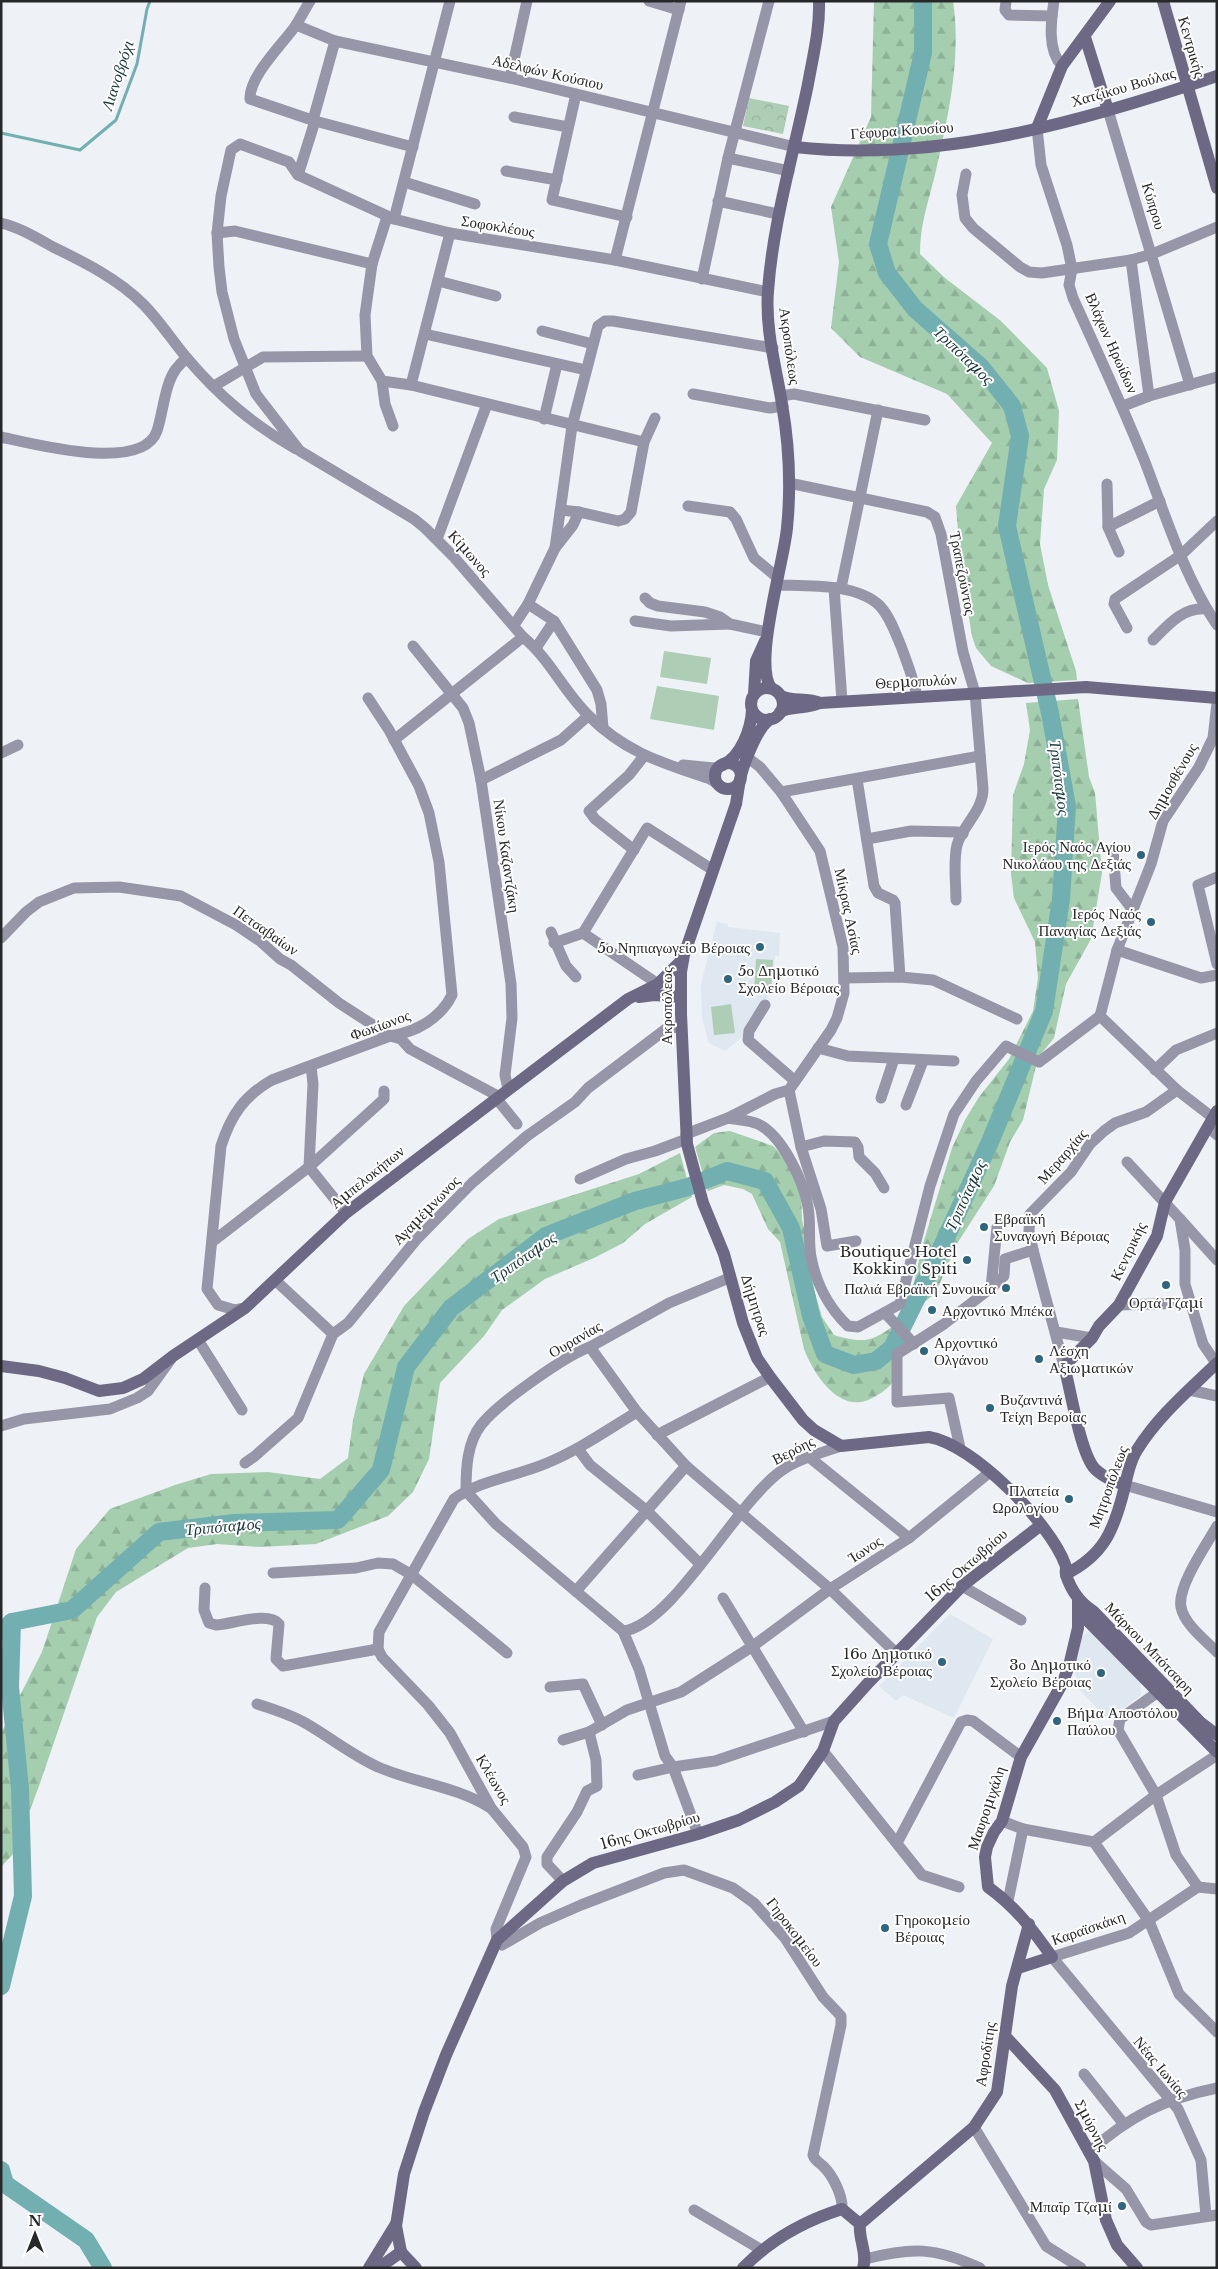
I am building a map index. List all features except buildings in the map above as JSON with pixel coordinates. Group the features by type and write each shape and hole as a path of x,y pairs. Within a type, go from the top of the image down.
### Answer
{"street":[{"path":"310,1 296,25 262,69 250,92 250,99 314,120 413,147"},
{"path":"393,426 385,404 382,381 368,356 365,314 372,264 404,182 450,1"},
{"path":"510,78 527,1"},
{"path":"615,260 680,5 649,1"},
{"path":"702,279 728,158 769,1"},
{"name":"Ακροπόλεως","path":"771,688 766,676 767,635 787,530 789,483 782,401 768,319 768,292 778,214 795,147 817,34 819,1"},
{"path":"1006,1 1005,10 1009,15 1052,16"},
{"path":"1054,1 1052,48 1062,66"},
{"name":"Βλάχων Ηρωίδων","path":"1110,1 1086,37 1071,51 1062,66 1037,128 1041,165 1067,245 1072,269 1069,285 1073,298 1123,406 1181,555 1206,610 1217,625"},
{"name":"Κεντρικής","path":"1163,1 1217,188"},
{"name":"Αδελφών Κούσιου","path":"296,25 335,41 434,64 510,78 795,147"},
{"name":"Κύπρου","path":"1086,37 1190,385"},
{"path":"298,175 335,41"},
{"name":"Χατζίκου Βούλας","path":"985,140 1108,110 1217,76"},
{"path":"576,94 552,200 627,217"},
{"path":"514,116 568,128"},
{"name":"Γέφυρα Κουσίου","path":"795,147 820,150 894,150 985,140"},
{"name":"Σοφοκλέους","path":"217,233 221,196 231,150 240,144 289,162 298,175 391,218 450,233 615,260 768,292"},
{"path":"728,158 789,171"},
{"path":"506,171 557,180"},
{"path":"966,174 962,195 962,209 965,218 973,228 1029,272 1042,273 1131,260 1152,254 1217,226"},
{"path":"404,182 475,204"},
{"path":"718,201 778,214"},
{"path":"1,224 34,237 78,259 124,288 142,303 187,358 238,411 300,451"},
{"path":"244,368 234,339 222,292 217,233 235,231 372,264"},
{"path":"411,385 450,233"},
{"path":"1131,260 1149,396"},
{"path":"438,281 496,296"},
{"path":"555,548 572,426 598,326 605,321 613,321 773,348"},
{"path":"542,331 592,344"},
{"path":"425,334 586,370"},
{"path":"214,386 263,357 368,356"},
{"path":"1,437 65,450 122,454 136,450 148,444 156,434 175,369 187,358"},
{"path":"544,419 557,364"},
{"name":"Κίμωνος","path":"244,368 256,394 300,451 414,519 437,539 523,636 536,648 588,716 628,748 644,756 710,779 720,786"},
{"path":"1123,406 1149,396 1217,377"},
{"path":"382,381 411,385 572,426 644,442"},
{"path":"693,394 770,408 794,394 925,420"},
{"path":"437,539 488,404"},
{"path":"842,701 837,588 860,498 878,410"},
{"path":"561,510 579,512 618,522 625,519 631,512 644,442 655,418"},
{"name":"Τραπεζούντος","path":"789,483 920,510 935,517 941,534 963,652 975,693"},
{"path":"1107,484 1108,528 1119,552"},
{"path":"1108,528 1160,501"},
{"path":"688,506 730,512 736,518 754,558 777,581 837,588 866,596 879,605 888,617 914,683 917,697"},
{"path":"514,625 528,604 555,548 573,524 579,512"},
{"path":"1127,628 1114,604 1115,599 1181,555 1217,521"},
{"path":"645,598 650,603 658,606 705,612 720,617 730,624 767,635"},
{"path":"528,604 554,621 597,690 601,704 603,728"},
{"path":"1153,640 1174,619 1187,612 1200,609 1206,610"},
{"path":"536,648 554,621"},
{"path":"635,621 671,626 730,624"},
{"name":"Ακροπόλεως","path":"754,694 756,661 767,635"},
{"path":"394,740 453,695 523,636"},
{"name":"Νίκου Καζαντζάκη","path":"413,646 463,708 469,723 481,780 512,997 512,1018 501,1094"},
{"name":"Θερμοπυλών","path":"780,712 809,708 820,703 842,701 1086,687 1217,698"},
{"path":"730,815 727,799 715,778 721,766 730,760 741,747 752,710 751,701 754,694 762,688 771,688 781,696 783,704 780,712 770,720 759,718 752,710"},
{"path":"956,900 957,845 983,794 975,693"},
{"name":"Θερμοπυλών","path":"781,696 789,699 808,698 820,703"},
{"name":"Φωκίωνος","path":"245,1308 235,1310 218,1305 207,1289 221,1146 228,1124 256,1090 272,1080 390,1036 407,1034 446,1008 452,995 439,862 433,830 420,786 368,698"},
{"name":"Δημοσθένους","path":"1100,1016 1116,950 1151,864 1163,822 1215,738 1217,703"},
{"path":"481,780 561,740 588,716"},
{"name":"Ακροπόλεως","path":"687,1139 681,1020 683,959 736,800 740,777 747,757 759,733 770,720"},
{"path":"1,753 18,744"},
{"path":"634,850 594,819 589,811 629,775 644,756"},
{"path":"781,792 980,756"},
{"name":"Μίκρας Ασίας","path":"747,757 760,767 781,792 816,842 822,856 844,947 845,978 842,1001 837,1018 792,1086"},
{"name":"Κίμωνος","path":"669,764 714,768 721,766"},
{"path":"720,786 732,788 740,777 735,765 721,766"},
{"path":"857,779 875,890 894,901 900,977"},
{"path":"554,943 583,933 647,828 713,870"},
{"path":"867,839 911,831 958,832 963,834"},
{"path":"1113,850 1116,888 1132,909"},
{"path":"1217,878 1198,884 1217,964"},
{"name":"Πετσαβαίων","path":"1,938 26,912 39,902 74,888 119,887 181,896 236,925 260,941 280,959 338,1003 390,1036 401,1039 410,1049 501,1094"},
{"path":"550,932 566,966 576,977"},
{"path":"583,933 658,984 681,992"},
{"path":"1116,950 1201,978 1217,976"},
{"name":"Αμπελοκήπων","path":"1,1366 39,1371 65,1378 99,1391 122,1388 143,1379 173,1356 245,1308 346,1213 501,1094 630,999 658,984 683,959"},
{"path":"845,978 900,977 927,979 1017,1019"},
{"path":"630,999 654,995 668,997 681,992"},
{"path":"668,997 674,1003 681,1020"},
{"path":"765,1005 749,1031 748,1040 792,1086 802,1147 821,1209 827,1246 856,1241"},
{"path":"728,1118 751,1121 765,1128 796,1169 808,1206 811,1256 817,1277 823,1292 839,1316 848,1326 855,1328 900,1304 930,1186 954,1114 976,1081 1006,1046 1039,1062 1100,1016 1213,1123"},
{"name":"Αγαμέμνωνος","path":"245,1463 256,1456 298,1418 333,1334 348,1322 441,1212 527,1136 575,1102 587,1089 666,1028 681,1020"},
{"path":"1155,1070 1176,1050 1217,1033"},
{"path":"818,1048 848,1056 954,1061"},
{"path":"881,1098 894,1059"},
{"path":"906,1105 923,1061"},
{"path":"311,1066 313,1084 309,1167 346,1213"},
{"path":"580,1179 626,1159 687,1139 792,1086"},
{"name":"Μεραρχίας","path":"1064,1366 1033,1250 1029,1231 1030,1214 1071,1172 1090,1144 1115,1123 1146,1112 1177,1090"},
{"path":"212,1242 309,1167 384,1099 384,1091"},
{"path":"501,1094 517,1124"},
{"name":"Κεντρικής","path":"1064,1366 1092,1338 1099,1326 1119,1305 1157,1236 1165,1202 1213,1123"},
{"name":"Δήμητρας","path":"687,1139 703,1203 724,1254 729,1278 743,1323 757,1358 809,1425 841,1446"},
{"path":"802,1147 824,1141 854,1142 858,1147 859,1158 875,1173 884,1188"},
{"path":"1126,1162 1217,1260"},
{"path":"1180,1218 1185,1250 1185,1284 1203,1344 1216,1363"},
{"path":"991,1288 997,1227"},
{"path":"960,1448 949,1398 897,1402 897,1354 914,1344 991,1288 1004,1276 1005,1259 1033,1250"},
{"name":"Ουρανίας","path":"466,1490 466,1466 472,1443 481,1425 518,1393 577,1352 590,1348 668,1303 729,1278"},
{"path":"276,1280 333,1334"},
{"path":"1119,1305 1190,1303"},
{"path":"884,1313 914,1344"},
{"path":"1056,1332 1092,1338"},
{"path":"198,1340 242,1410"},
{"path":"590,1348 637,1412 686,1466 830,1589 897,1654"},
{"path":"1,1426 24,1419 110,1409 137,1398 156,1383 173,1356"},
{"name":"Μητροπόλεως","path":"1066,1574 1089,1561 1104,1542 1118,1512 1129,1469 1136,1451 1158,1422 1216,1363"},
{"path":"1064,1366 1085,1451 1093,1467 1102,1476 1125,1485 1217,1512"},
{"path":"657,1435 770,1377"},
{"path":"1189,1390 1217,1396"},
{"path":"205,1588 204,1610 209,1623 216,1625 261,1618 275,1619 279,1624 276,1659 283,1666 378,1649 379,1632 454,1500 466,1490 519,1474 578,1449 637,1412"},
{"name":"Βερόης","path":"623,1631 632,1630 640,1626 665,1607 740,1512 782,1470 809,1457 841,1446 929,1437 943,1440 960,1448 995,1476 1021,1502 1059,1569 1066,1574"},
{"path":"578,1449 590,1465 646,1510 700,1564"},
{"path":"809,1457 909,1538"},
{"path":"576,1591 686,1466"},
{"name":"Ίωνος","path":"563,1740 589,1732 627,1710 681,1692 753,1646 830,1589 909,1538 995,1476"},
{"path":"466,1490 496,1524 623,1631 639,1669 665,1756 673,1767 698,1834"},
{"path":"1217,1526 1182,1590 1181,1607 1190,1623 1217,1652"},
{"name":"16ης Οκτωβρίου","path":"401,2252 396,2224 404,2174 424,2112 455,2033 497,1940 564,1881 593,1863 698,1834 739,1820 783,1797 799,1786 823,1751 834,1721 962,1586 1037,1528"},
{"path":"273,1573 356,1568 386,1563 394,1564 412,1575 507,1653"},
{"name":"Μάρκου Μπότσαρη","path":"1066,1574 1080,1601 1084,1618 1217,1752"},
{"path":"962,1586 1021,1620"},
{"path":"722,1598 804,1732"},
{"name":"Μάρκου Μπότσαρη","path":"1080,1601 1200,1722 1217,1735"},
{"name":"Μαυρομιχάλη","path":"1052,1957 1029,1924 1008,1901 988,1887 985,1857 994,1832 1002,1821 1020,1757 1058,1691 1069,1666 1078,1628 1080,1601"},
{"name":"Κλέωνος","path":"378,1649 382,1657 428,1705 450,1733 491,1808 523,1847 526,1857 496,1929 497,1940"},
{"path":"550,1687 583,1684 602,1725"},
{"path":"1158,1692 1120,1720 1118,1730 1156,1795 1176,1855 1198,1887 1217,1889"},
{"path":"257,1704 306,1723 330,1741 379,1767 455,1790 491,1808"},
{"path":"638,1775 673,1767 715,1761 834,1721"},
{"path":"898,1843 961,1722 973,1721 1020,1757"},
{"path":"564,1881 547,1864 547,1857 577,1812 587,1792 597,1786 596,1760 589,1732"},
{"path":"823,1751 922,1875 959,1887"},
{"path":"1094,1842 1156,1795 1217,1756"},
{"path":"1002,1821 1023,1829 1094,1842 1149,1921 1179,1994 1217,2032"},
{"path":"1008,1901 1023,1829"},
{"name":"Γηροκομείου","path":"497,1940 502,1945 540,1923 673,1870 684,1870 702,1875 733,1888 754,1903 784,1938 824,1997 841,2016 841,2025 813,2155 815,2160 824,2167 831,2178 843,2201 842,2209"},
{"name":"Καραϊσκάκη","path":"1018,1968 1129,1933 1198,1887"},
{"name":"Αφροδίτης","path":"860,2224 974,2127 997,2092 1009,2004 1029,1924"},
{"name":"Νέας Ιωνίας","path":"1052,1957 1168,2100 1178,2109 1201,2160 1211,2215"},
{"name":"Σμύρνης","path":"1006,2037 1055,2090 1091,2156 1106,2220 1116,2245 1137,2268"},
{"path":"1084,2074 1123,2123"},
{"path":"1211,2215 1151,2225 1146,2222 1126,2189 1091,2156 1106,2137 1123,2123 1168,2100 1217,2088"},
{"path":"974,2127 1046,2246 1081,2268"},
{"path":"743,2268 760,2249 787,2232 814,2218 842,2209 849,2212 860,2224 859,2233 864,2265 897,2250 931,2250 980,2268"},
{"path":"694,2210 760,2249"},
{"path":"370,2268 396,2224"},
{"path":"370,2268 386,2262 401,2252 416,2268"}],"shaded area":[{"path":"717,922 728,924 728,927 780,933 779,956 775,956 772,993 759,1007 741,1038 725,1051 709,1043 702,1019 701,984"},
{"name":"16ο Δημοτικό Σχολείο Βέροιας","path":"950,1614 993,1639 954,1718 903,1695 896,1701 879,1686"},
{"path":"1090,1631 1140,1681 1141,1695 1108,1720 1078,1688 1074,1667 1079,1655 1081,1637"}],"green space":[{"path":"874,1 953,1 956,46 952,91 944,135 926,207 920,254 945,278 1001,321 1047,368 1059,411 1057,460 1044,489 1040,544 1048,585 1076,671 1077,680 1028,683 991,666 976,648 972,636 961,568 956,506 992,443 947,394 860,357 831,328 839,262 831,207 871,117"},
{"path":"749,98 789,106 783,134 743,126"},
{"path":"664,651 711,658 707,684 660,677"},
{"path":"657,686 719,696 714,730 650,719"},
{"path":"1078,699 1089,777 1095,793 1102,873 1091,939 1066,984 1054,1038 1041,1054 1036,1066 1023,1120 1010,1142 994,1186 958,1242 939,1285 932,1296 921,1305 906,1334 896,1323 907,1305 922,1247 952,1148 965,1120 979,1097 1009,1059 1033,1011 1038,978 1035,942 1014,898 1011,874 1013,795 1024,764 1030,730 1026,703"},
{"path":"756,959 773,960 771,994 754,993"},
{"path":"731,1004 735,1033 714,1035 711,1007"},
{"path":"730,1131 773,1146 787,1160 801,1186 802,1220 808,1245 807,1261 810,1276 822,1317 834,1335 866,1340 879,1335 894,1325 905,1337 897,1354 894,1380 876,1396 864,1401 852,1402 841,1398 831,1391 815,1371 804,1349 780,1242 768,1229 752,1194 743,1189 724,1185 708,1191 695,1147 714,1133"},
{"path":"680,1153 692,1197 645,1224 623,1243 545,1279 502,1310 484,1336 440,1383 429,1459 413,1492 388,1516 316,1544 260,1547 217,1544 188,1548 116,1592 97,1617 14,1853 1,1867 1,1733 42,1652 76,1549 110,1509 211,1474 268,1472 320,1479 348,1458 353,1420 364,1374 404,1306 468,1239 499,1219 639,1174"}],"waterway":[{"name":"Λιανοβρόχι","path":"1,133 80,150 116,120 137,64 150,1"},
{"name":"Τριπόταμος","path":"1,1632 12,1622 72,1610 159,1532 234,1523 338,1520 381,1470 406,1367 451,1308 546,1236 635,1201 688,1187 727,1171 765,1181 791,1228 811,1316 825,1354 854,1365 876,1361 892,1348 938,1255 990,1142 1044,1011 1061,899 1067,806 1050,713 1007,526 1020,436 1012,406 981,367 915,309 887,273 878,244 923,53 923,1"},
{"path":"1,1986 23,1896 20,1789 10,1687 12,1622"},
{"path":"1,2170 5,2184 86,2240 103,2268"}],"place":[{"name":"Ιερός Ναός Αγίου Νικολάου της Δεξιάς","path":"1141,855"},
{"name":"Ιερός Ναός Παναγίας Δεξιάς","path":"1151,922"},
{"name":"5ο Νηπιαγωγείο Βέροιας","path":"760,947"},
{"name":"5ο Δημοτικό Σχολείο Βέροιας","path":"728,979"},
{"name":"Εβραϊκή Συναγωγή Βέροιας","path":"984,1227"},
{"name":"Boutique Hotel Kokkino Spiti","path":"967,1260"},
{"name":"Ορτά Τζαμί","path":"1166,1285"},
{"name":"Παλιά Εβραϊκή Συνοικία","path":"1006,1288"},
{"name":"Αρχοντικό Μπέκα","path":"932,1310"},
{"name":"Αρχοντικό Ολγάνου","path":"924,1351"},
{"name":"Λέσχη Αξιωματικών","path":"1039,1359"},
{"name":"Βυζαντινά Τείχη Βεροίας","path":"990,1408"},
{"name":"Πλατεία Ωρολογίου","path":"1069,1499"},
{"name":"16ο Δημοτικό Σχολείο Βέροιας","path":"942,1662"},
{"name":"3ο Δημοτικό Σχολείο Βέροιας","path":"1101,1673"},
{"name":"Βήμα Αποστόλου Παύλου","path":"1057,1721"},
{"name":"Γηροκομείο Βέροιας","path":"885,1928"},
{"name":"Μπαΐρ Τζαμί","path":"1122,2206"}]}
